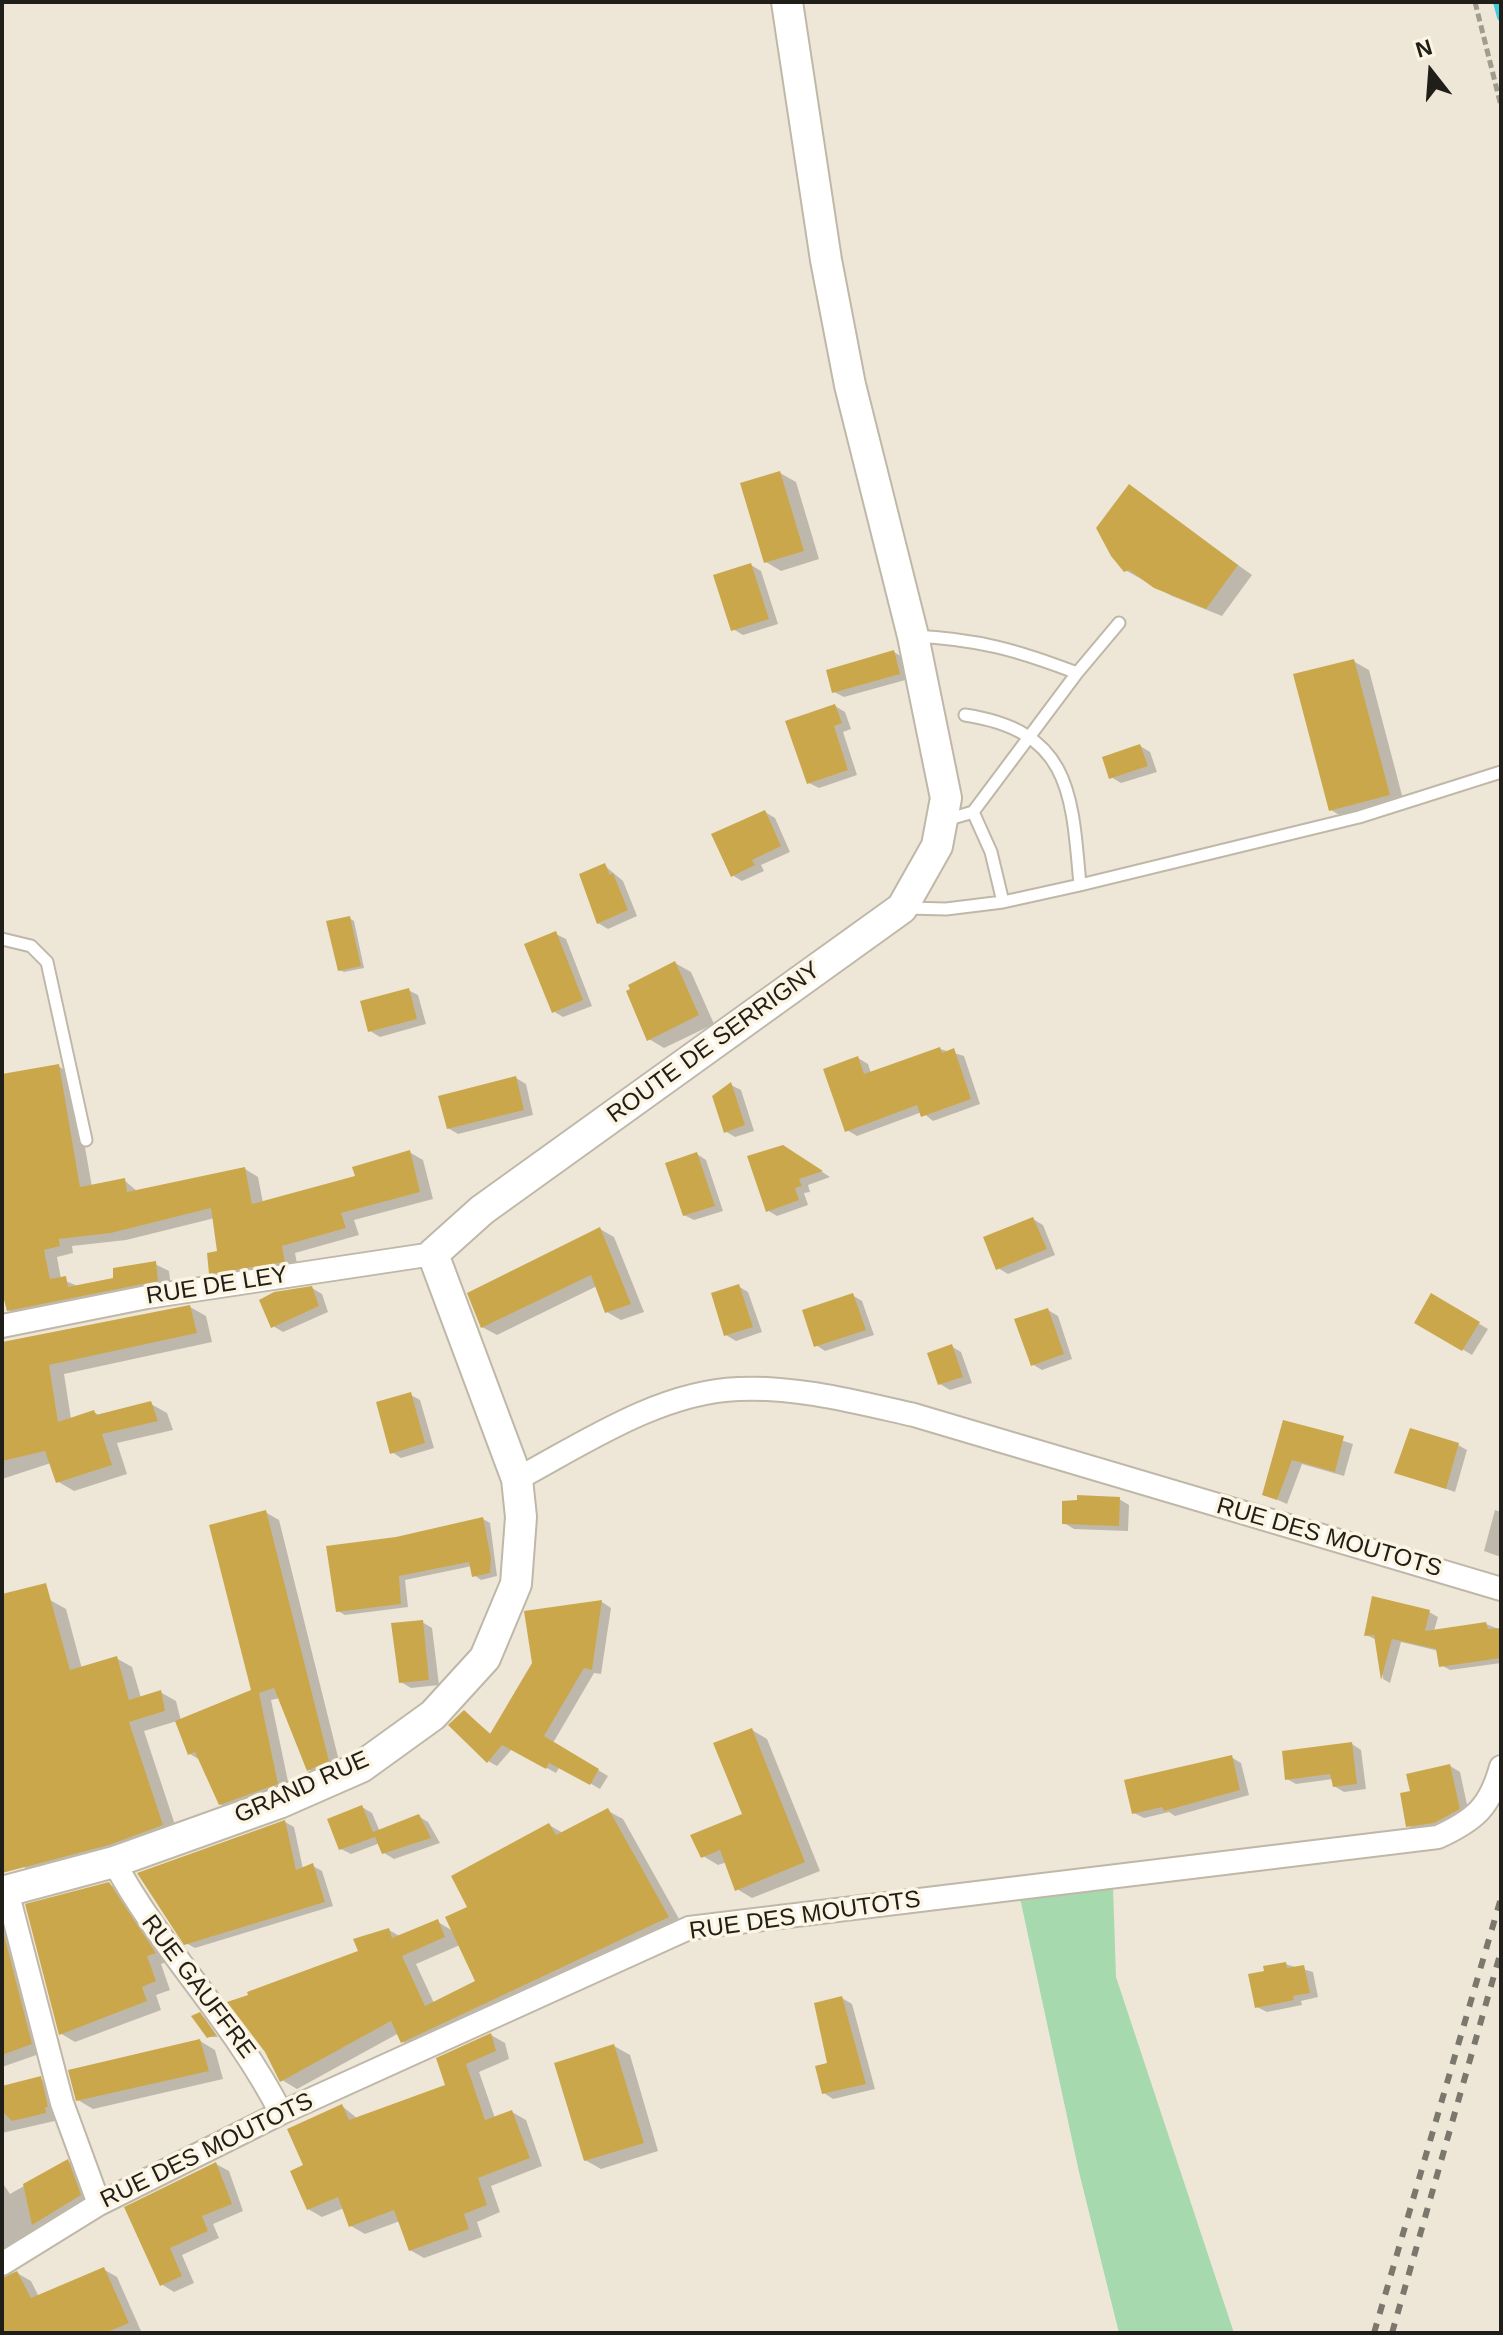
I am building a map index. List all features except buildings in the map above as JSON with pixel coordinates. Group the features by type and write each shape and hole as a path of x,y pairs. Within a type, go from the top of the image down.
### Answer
{"street":[{"path":"787,2 826,260 844,354 913,636 944,809"},
{"name":"ROUTE DE SERRIGNY","path":"433,1254 482,1210 902,908 937,846 944,809"},
{"name":"RUE DE LEY","path":"2,1326 147,1297 433,1254"},
{"name":"GRAND RUE","path":"5,1891 114,1862 279,1803 361,1767 433,1715 485,1658 516,1584 521,1517 517,1479 433,1254"},
{"name":"RUE DES MOUTOTS","path":"517,1479 671,1402 736,1389 818,1393 914,1415 1501,1589"},
{"name":"RUE DES MOUTOTS","path":"2,2264 99,2204 281,2113 689,1928 1438,1837 1471,1822 1495,1791 1501,1767"},
{"name":"RUE GAUFFRE","path":"114,1862 142,1914 224,2018 258,2068 281,2113"},
{"path":"5,1891 62,2103 99,2204"}],"lane":[{"path":"973,812 1077,673 1119,623"},
{"path":"913,636 981,642 1012,649 1077,673"},
{"path":"965,715 991,719 1030,735 1051,755 1070,797 1080,885"},
{"path":"902,908 946,909 1003,902 1080,885 1359,817 1501,772"},
{"path":"944,809 973,812"},
{"path":"973,812 991,852 1003,902"},
{"path":"2,939 31,946 47,962 86,1140"}],"path":[{"path":"1475,2 1501,106"}],"green space":[{"path":"1113,1888 1116,1977 1234,2333 1119,2333 1079,2172 1020,1898"}],"waterway":[{"path":"1497,2 1501,17"}],"railway":[{"path":"1374,2333 1501,1898"},
{"path":"1392,2333 1501,1951"}]}
